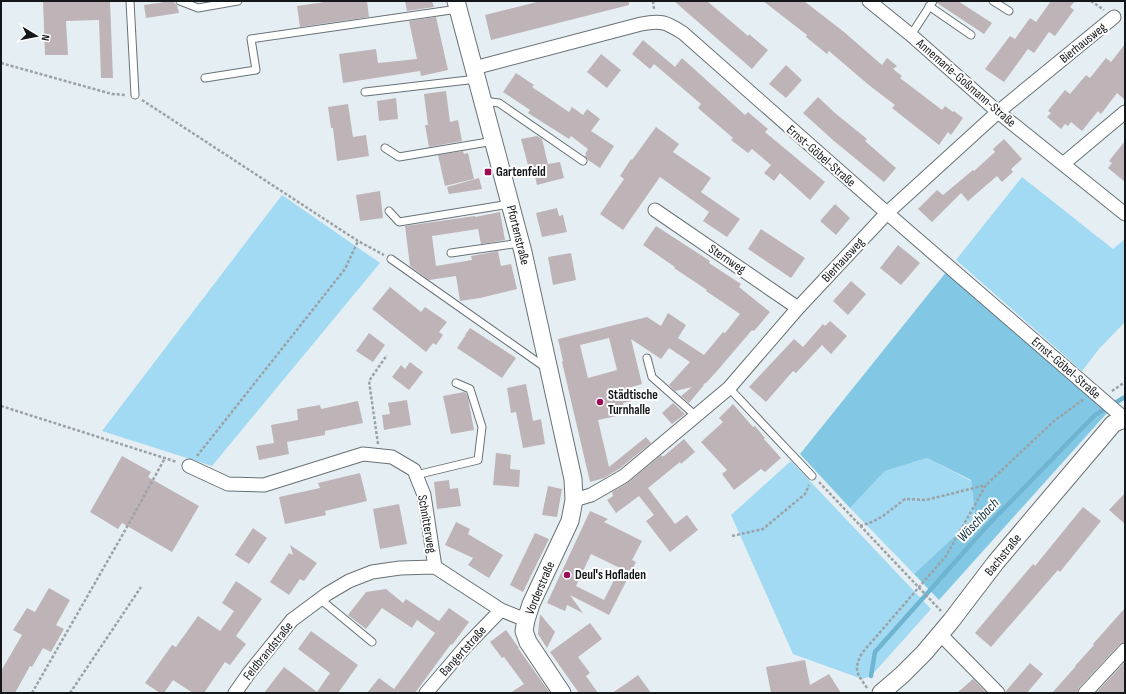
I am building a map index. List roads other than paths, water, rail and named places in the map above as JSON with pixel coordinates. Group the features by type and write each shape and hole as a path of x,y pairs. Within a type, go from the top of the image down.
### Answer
{"street":[{"name":"Annemarie-Goßmann-Straße","path":"869,1 911,35 998,112 1125,214"},
{"name":"Pfortenstraße","path":"457,5 520,243 573,479 574,500"},
{"name":"Bierhausweg","path":"574,500 591,495 624,476 729,388 798,308 887,214 998,112 1114,17"},
{"name":"Ernst-Göbel-Straße","path":"475,73 641,24 655,21 663,22 672,26 683,33 887,214 1123,417"},
{"path":"1063,164 1125,112"},
{"name":"Sternweg","path":"655,210 798,308"},
{"name":"Bachstraße","path":"881,693 924,653 996,562 1113,424 1123,417"},
{"name":"Schnitterweg","path":"189,466 228,484 264,484 363,454 392,457 414,470 424,495 435,567 501,610 526,620"},
{"name":"Vorderstraße","path":"562,693 528,642 524,631 531,604 570,521 574,500"},
{"name":"Feldbrandstraße","path":"235,693 249,673 292,620 320,599 349,581 372,572 400,568 435,567"},
{"name":"Bangertstraße","path":"426,693 467,644 501,610"},
{"path":"940,634 998,693"},
{"path":"1085,693 1125,650"}],"lane":[{"path":"130,1 135,95"},
{"path":"180,1 198,8 238,1"},
{"path":"993,1 1009,11"},
{"path":"911,35 931,4 971,35"},
{"path":"205,78 256,70 251,39 457,5"},
{"path":"365,92 475,73"},
{"path":"483,101 499,103 584,161"},
{"path":"385,148 399,157 494,141"},
{"path":"389,211 399,222 510,204"},
{"path":"451,253 520,243"},
{"path":"391,259 549,370"},
{"path":"647,358 652,377 696,416"},
{"path":"416,475 478,460 482,427 470,389 456,383"},
{"path":"729,388 812,476"},
{"path":"320,599 372,642"}],"waterway":[{"name":"Wäschbach","path":"871,676 875,652 987,526 1095,415 1125,397"}],"place":[{"name":"Gartenfeld","path":"488,172"},
{"name":"Städtische Turnhalle","path":"600,402"},
{"name":"Deul's Hofladen","path":"567,575"}]}
